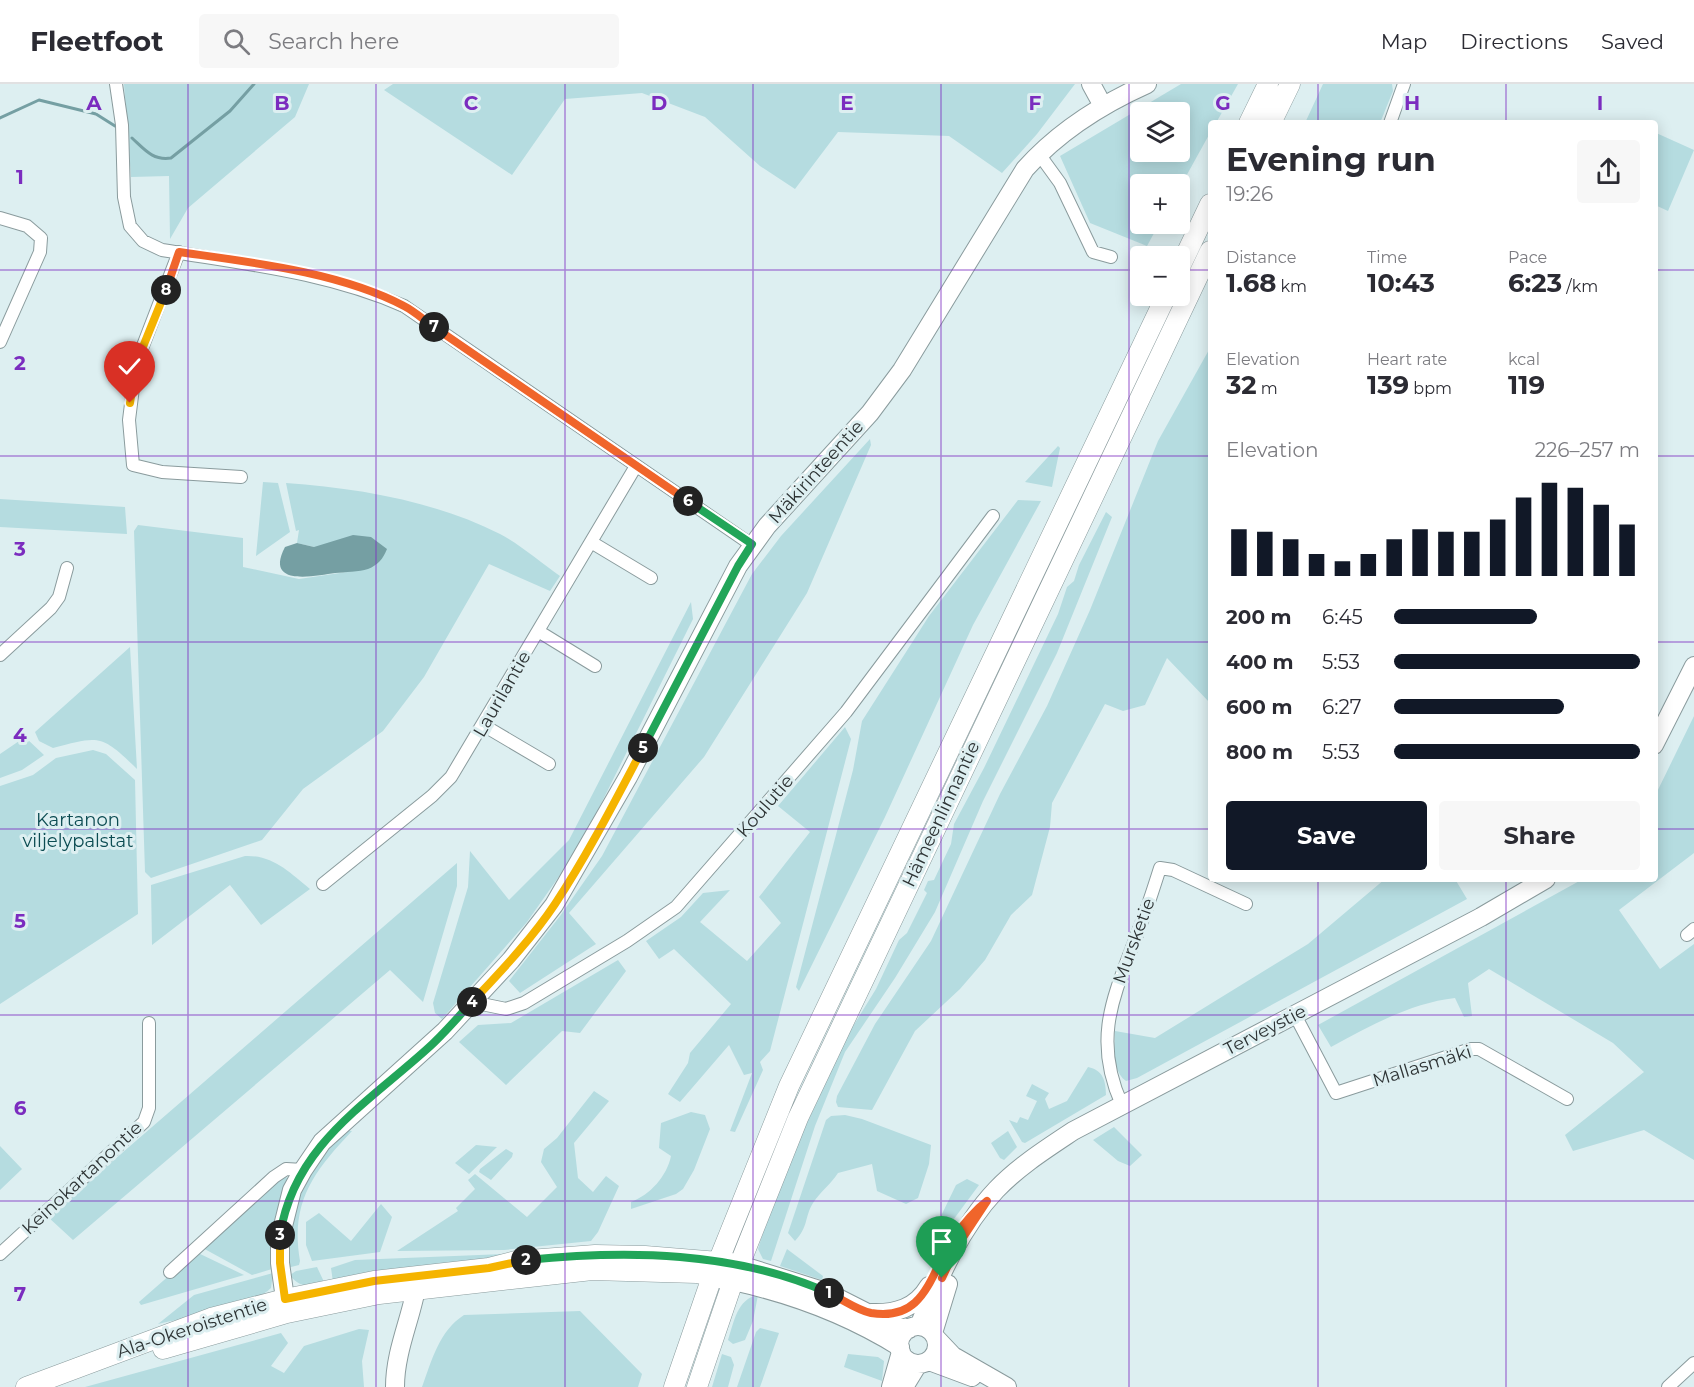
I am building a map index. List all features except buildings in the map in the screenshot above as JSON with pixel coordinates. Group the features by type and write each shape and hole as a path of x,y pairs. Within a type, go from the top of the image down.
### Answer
{"main road":[{"path":"1250,120 1268,84"},
{"path":"1272,120 1290,84"},
{"path":"1190,246 1208,208"},
{"name":"Hämeenlinnantie","path":"697,1387 737,1273 798,1118 1208,254"},
{"name":"Hämeenlinnantie","path":"674,1387 716,1269 789,1086 1161,306"},
{"name":"Ala-Okeroistentie","path":"27,1387 286,1306 379,1294 418,1283 592,1270 716,1269 737,1273"}],"street":[{"path":"116,84 122,125 124,197 130,226 143,241 162,249 309,274 404,306 752,544"},
{"path":"1091,84 1103,106"},
{"name":"Mäkirinteentie","path":"286,1306 280,1238 289,1199 303,1170 322,1142 428,1048 511,960 554,905 628,777 738,566 752,544 870,413 902,370 1025,169 1080,119 1147,84"},
{"path":"1391,120 1404,84"},
{"path":"1039,154 1060,183 1093,252 1111,257"},
{"path":"0,218 27,226 41,238 40,252 0,342"},
{"path":"179,252 136,364 129,420 133,465 162,472 241,477"},
{"name":"Laurilantie","path":"323,884 444,786 483,725 636,466"},
{"name":"Koulutie","path":"472,1002 506,1010 524,1003 627,941 676,907 846,712 993,516"},
{"path":"591,542 651,578"},
{"path":"0,655 60,597 67,568"},
{"path":"538,632 595,666"},
{"path":"1658,736 1694,666"},
{"path":"483,725 549,764"},
{"name":"Mursketie","path":"1122,1105 1107,1054 1106,1032 1110,1006 1160,868 1173,870 1246,904"},
{"name":"Terveystie","path":"869,1313 891,1314 917,1303 928,1289 952,1240 990,1198 1036,1155 1073,1131 1481,917 1541,882"},
{"name":"Mallasmäki","path":"1295,1015 1336,1093 1471,1049 1479,1049 1567,1099"},
{"name":"Keinokartanontie","path":"0,1254 144,1122 149,1108 149,1023"},
{"path":"170,1272 274,1177 286,1169 303,1170"},
{"name":"Terveystie","path":"924,1332 965,1245 989,1205 990,1198"},
{"path":"737,1273 826,1292 891,1324 924,1332 953,1356 1007,1387"},
{"path":"737,1273 820,1305 900,1349 907,1360 998,1387"},
{"path":"395,1387 403,1332 418,1283"},
{"path":"891,1387 902,1336 924,1332"},
{"path":"904,1387 937,1348 924,1332"},
{"path":"1668,1387 1694,1363"}],"green space":[{"path":"124,84 309,84 295,117 188,208 170,239 169,176 131,177"},
{"path":"393,84 1075,84 1037,134 1002,173 949,136 838,132 795,189 760,166 705,117 642,93 565,99 512,175 384,90"},
{"path":"1181,84 1238,84 1218,120 1208,120 1208,137 1187,174 1130,174 1130,234 1154,234 1147,246 1090,223 1060,156 1130,114 1130,162 1190,162 1190,102 1151,102"},
{"path":"1323,84 1392,84 1393,91 1381,120 1306,120"},
{"path":"1658,134 1694,150 1668,211 1658,206"},
{"path":"1208,352 1208,701 1167,658 1145,705 1123,711 1105,704 1052,803 1050,827 1032,895 1011,915 985,960 960,989 915,1031 872,1110 838,1107 837,1096 875,1024 931,941 1000,794 1047,706 1090,610 1158,441"},
{"path":"870,439 871,445 807,593 704,757 569,913 596,944 520,993 509,981 560,916 602,856 752,574 781,536"},
{"path":"1058,446 1060,448 1052,487 1025,482"},
{"path":"263,482 278,483 290,532 256,556"},
{"path":"286,483 368,493 449,513 508,538 560,576 550,591 489,564 424,677 383,731 303,789 262,840 151,878 145,872 134,531 138,525 243,538 243,567 299,579 367,569 314,547 297,543 299,530 296,531"},
{"path":"0,499 125,507 127,534 0,527"},
{"path":"1018,500 1041,501 973,625 885,817 799,991 796,987 853,770 862,721 929,616"},
{"path":"1106,512 1112,517 1057,653 983,801 935,912 895,978 845,1052 815,1126 771,1261 763,1259 758,1249 770,1210 792,1155 850,1031 876,989 899,940 907,933 927,893 924,890 928,881 934,880 951,844 954,824 984,768 1058,614 1067,587 1074,581 1079,565"},
{"path":"691,602 693,619 579,848 527,922 442,1019 435,1013 433,1003 468,887 470,851 509,900 569,840"},
{"path":"130,647 137,769 115,749 99,741 81,741 53,748 39,741 35,732"},
{"path":"1694,716 1694,853 1658,880 1658,790"},
{"path":"845,727 851,739 770,1051 760,1062 763,1070 735,1132 730,1131 752,1073 744,1075 729,1045 680,1102 668,1094 688,1063 690,1053 731,1004 674,949 659,959 646,941 681,917 703,893 730,890 700,922 747,961 781,923 759,897 810,832 778,806"},
{"path":"25,737 44,755 22,770 0,778 0,754"},
{"name":"Kartanon viljelypalstat","path":"93,750 106,754 135,780 138,914 0,1004 0,786 33,775 56,758"},
{"path":"245,856 264,858 272,862 288,871 310,889 261,925 230,885 152,945 151,885"},
{"path":"457,863 457,886 423,1002 390,970 73,1240 48,1217"},
{"path":"1381,882 1457,882 1467,899 1137,1078 1126,1081 1121,1076 1115,1058 1115,1031 1155,1038 1308,944"},
{"path":"1578,882 1656,882 1619,910 1660,969 1694,944 1694,1160 1644,1130 1573,1151 1565,1135 1644,1072 1613,1043 1489,969 1468,983 1472,1016 1464,1017 1455,998 1439,1001 1406,1010 1331,1047 1318,1025"},
{"path":"618,960 626,971 580,1033 562,1031 506,1085 459,1042 478,1025 511,1023"},
{"path":"1088,1067 1093,1068 1103,1077 1106,1095 1025,1143 1022,1142 1009,1120 1017,1123 1020,1117 1028,1120 1037,1101 1026,1096 1032,1084 1049,1093 1045,1099 1049,1109 1067,1101"},
{"path":"594,1091 609,1101 574,1143 578,1178 593,1192 606,1176 619,1186 598,1232 591,1241 504,1250 397,1251 458,1211 456,1208 475,1189 468,1180 475,1174 527,1217 557,1187 541,1162 544,1149 557,1138"},
{"path":"691,1112 705,1115 710,1129 694,1170 683,1189 676,1194 631,1209 631,1202 645,1195 657,1184 669,1163 671,1156 659,1148 661,1123"},
{"path":"845,1115 862,1119 931,1145 929,1164 918,1198 906,1204 877,1191 872,1164 838,1173 813,1203 802,1231 795,1241 788,1233 826,1120 831,1116"},
{"path":"1114,1127 1142,1155 1130,1166 1118,1161 1093,1140"},
{"path":"345,1130 352,1131 326,1160 308,1190 298,1222 299,1265 287,1268 290,1212 318,1159"},
{"path":"1008,1131 1017,1147 1004,1160 1000,1158 991,1143"},
{"path":"476,1145 497,1147 469,1174 455,1163"},
{"path":"0,1146 22,1169 0,1190"},
{"path":"506,1149 513,1153 512,1157 491,1180 479,1172 480,1169"},
{"path":"282,1176 288,1178 275,1217 272,1269 252,1275 201,1247"},
{"path":"967,1179 979,1185 948,1227 941,1216 956,1185"},
{"path":"381,1204 392,1217 380,1252 312,1261 306,1245 306,1222 319,1213 351,1241"},
{"path":"787,1249 823,1276 822,1280 780,1266"},
{"path":"196,1252 244,1275 141,1305 139,1302"},
{"path":"504,1254 495,1259 333,1282 331,1268 355,1260"},
{"path":"317,1267 325,1284 302,1285 290,1275 296,1271"},
{"path":"273,1273 271,1288 247,1302 217,1312 158,1324 194,1295"},
{"path":"758,1295 753,1321 745,1340 733,1344 728,1340 737,1312 745,1301"},
{"path":"580,1311 642,1374 638,1387 422,1387 442,1338 448,1329 464,1315"},
{"path":"760,1328 779,1333 760,1387 737,1387 756,1332"},
{"path":"359,1329 369,1330 362,1361 364,1387 85,1387 281,1333 288,1343 271,1366 284,1373 304,1346"},
{"path":"722,1354 731,1357 734,1365 728,1387 712,1387"},
{"path":"848,1354 878,1357 884,1361 882,1381 844,1367"}],"shaded area":[{"path":"353,535 371,537 387,549 377,564 360,571 304,577 286,574 281,568 280,560 285,547 297,543 314,547"}],"waterway":[{"path":"132,138 154,156 171,158 230,111 254,84"},
{"path":"0,118 39,100 96,114 115,126"}],"route":[{"path":"130,403 136,364 179,252 244,261 309,274 376,294 404,306 627,461 752,544 738,566 628,777 554,905 511,960 445,1031 322,1142 303,1170 292,1190 283,1216 280,1263 285,1299 374,1281 489,1268 516,1261 595,1255 645,1256 719,1260 756,1268 826,1292 869,1313 891,1314 917,1303 928,1289 952,1240 978,1208 987,1201 956,1248 942,1278"}]}
